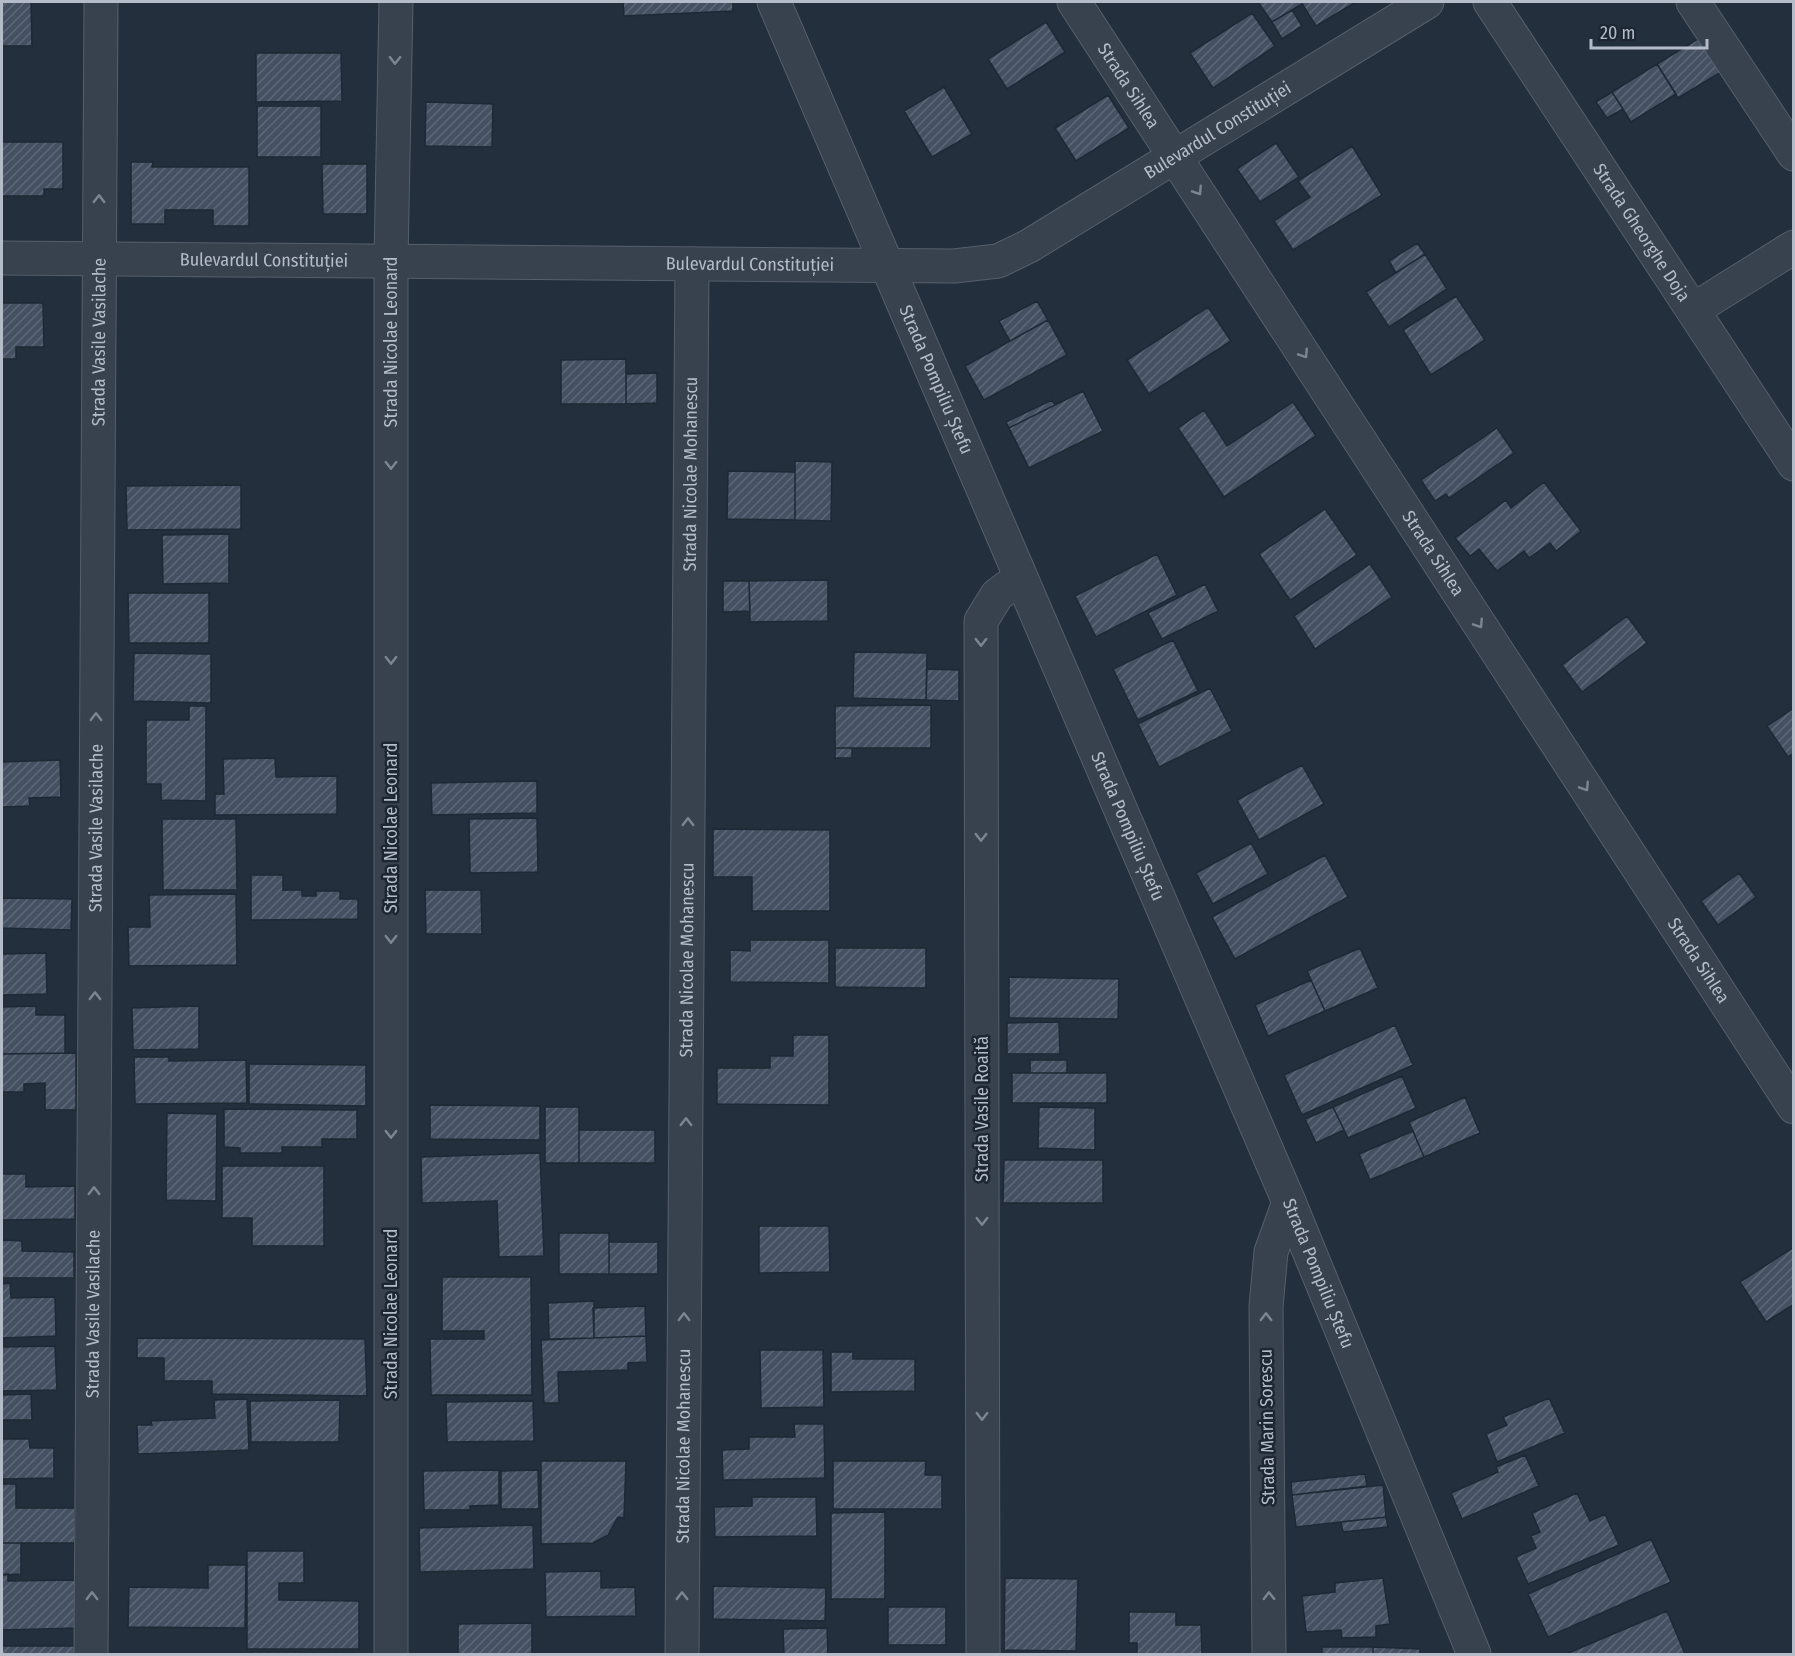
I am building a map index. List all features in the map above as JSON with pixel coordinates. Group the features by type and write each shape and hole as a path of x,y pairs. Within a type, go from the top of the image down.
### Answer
{"street":[{"name":"Strada Vasile Vasilache","path":"91,1654 101,2"},
{"name":"Strada Nicolae Leonard","path":"391,1654 391,260 396,2"},
{"name":"Strada Pompiliu Ștefu","path":"774,2 1289,1202 1474,1654"},
{"name":"Strada Sihlea","path":"1074,2 1794,1107"},
{"name":"Bulevardul Constituției","path":"2,258 98,257 889,266 954,266 998,261 1029,246 1427,2"},
{"name":"Strada Gheorghe Doja","path":"1490,2 1794,464"},
{"path":"1693,2 1794,154"},
{"path":"1693,310 1794,246"},
{"name":"Strada Nicolae Mohanescu","path":"682,1654 692,264"},
{"name":"Strada Vasile Roaită","path":"982,1654 981,621 997,595 1020,578"},
{"name":"Strada Marin Sorescu","path":"1269,1654 1266,1307 1271,1252 1289,1202"}],"building":[{"path":"2,2 31,2 32,46 2,46"},
{"path":"623,2 733,2 733,11 624,16"},
{"path":"1258,2 1301,2 1302,4 1272,22"},
{"path":"1301,2 1356,2 1316,26"},
{"path":"1292,10 1302,26 1282,39 1272,22"},
{"path":"1252,13 1275,46 1213,88 1190,53"},
{"path":"1046,22 1065,52 1007,89 988,59"},
{"path":"1706,34 1726,69 1678,98 1657,64"},
{"path":"256,53 341,53 342,101 256,102"},
{"path":"1657,64 1676,94 1631,122 1612,92"},
{"path":"944,87 972,134 932,157 904,111"},
{"path":"1612,92 1623,109 1607,118 1596,102"},
{"path":"1108,95 1129,128 1076,161 1055,128"},
{"path":"426,102 493,104 492,147 425,146"},
{"path":"257,106 321,106 321,157 257,157"},
{"path":"2,142 63,142 63,189 44,189 44,196 2,196"},
{"path":"1276,143 1299,177 1260,202 1237,169"},
{"path":"1352,146 1382,195 1293,250 1274,221 1310,197 1298,181"},
{"path":"131,162 153,162 152,167 249,167 249,226 213,226 213,210 165,210 165,224 131,224"},
{"path":"322,164 367,164 367,214 323,214"},
{"path":"1417,243 1425,254 1396,273 1389,261"},
{"path":"1425,254 1447,289 1389,327 1366,292"},
{"path":"1456,296 1485,340 1431,375 1403,330"},
{"path":"1037,301 1048,320 1010,341 999,321"},
{"path":"2,303 43,303 44,347 16,347 16,359 2,359"},
{"path":"1208,307 1231,341 1149,394 1127,360"},
{"path":"1048,320 1067,355 984,400 965,366"},
{"path":"626,359 626,404 561,404 561,360"},
{"path":"657,373 657,403 626,404 626,374"},
{"path":"1083,391 1103,431 1029,468 1009,428"},
{"path":"1052,400 1055,405 1009,428 1006,422"},
{"path":"1293,402 1316,436 1224,497 1178,428 1204,410 1227,446"},
{"path":"1497,428 1514,453 1449,498 1446,494 1435,501 1421,480"},
{"path":"795,461 832,462 831,521 795,520"},
{"path":"728,471 795,472 795,520 727,519"},
{"path":"1544,482 1581,531 1556,551 1550,543 1529,558 1524,551 1497,571 1479,549 1470,556 1455,538 1506,500 1511,508"},
{"path":"241,485 241,529 127,530 126,486"},
{"path":"1325,509 1357,555 1290,600 1259,554"},
{"path":"229,534 229,583 163,584 162,535"},
{"path":"1157,554 1177,595 1096,637 1075,596"},
{"path":"1370,564 1392,597 1315,649 1294,616"},
{"path":"828,580 828,621 750,622 749,581"},
{"path":"723,581 749,581 750,611 723,612"},
{"path":"1205,584 1218,611 1162,639 1148,613"},
{"path":"128,593 209,593 209,643 129,643"},
{"path":"1627,616 1647,643 1582,692 1562,665"},
{"path":"1173,640 1198,691 1138,720 1113,669"},
{"path":"854,652 927,653 926,700 853,698"},
{"path":"134,653 211,654 211,703 133,701"},
{"path":"927,669 959,670 959,701 926,700"},
{"path":"1210,688 1232,731 1159,767 1138,724"},
{"path":"931,705 931,748 835,748 835,706"},
{"path":"189,706 206,706 206,801 161,800 161,784 146,784 146,720 189,720"},
{"path":"1794,708 1794,753 1788,757 1767,726"},
{"path":"835,748 852,748 852,758 835,758"},
{"path":"275,758 276,777 337,776 337,814 215,815 215,794 224,794 223,759"},
{"path":"60,760 61,797 29,798 30,806 2,807 2,762"},
{"path":"1302,765 1324,804 1259,840 1237,800"},
{"path":"537,781 537,813 432,815 431,783"},
{"path":"537,818 538,872 470,873 469,819"},
{"path":"162,819 236,819 237,890 163,890"},
{"path":"713,829 830,830 830,911 752,911 752,877 713,877"},
{"path":"1251,843 1268,874 1213,904 1196,873"},
{"path":"1325,855 1348,897 1235,959 1212,917"},
{"path":"1739,873 1756,897 1718,925 1701,901"},
{"path":"251,875 283,875 283,890 302,890 302,896 316,896 316,891 340,891 340,899 358,899 358,919 251,920"},
{"path":"425,890 481,890 482,934 426,934"},
{"path":"236,894 237,965 129,966 128,927 150,927 149,895"},
{"path":"2,898 72,899 71,930 2,928"},
{"path":"750,940 829,940 829,983 730,982 730,950 750,951"},
{"path":"835,948 926,948 926,988 835,987"},
{"path":"1360,948 1378,988 1325,1011 1307,971"},
{"path":"46,953 47,994 2,995 2,954"},
{"path":"1009,977 1119,979 1118,1019 1009,1018"},
{"path":"1311,980 1325,1011 1268,1036 1255,1005"},
{"path":"36,1006 36,1015 65,1015 65,1053 2,1054 2,1007"},
{"path":"199,1006 199,1049 133,1050 132,1008"},
{"path":"1059,1022 1060,1054 1007,1054 1007,1023"},
{"path":"1395,1025 1413,1065 1302,1115 1284,1075"},
{"path":"793,1035 829,1035 829,1105 717,1104 717,1068 770,1068 770,1056 793,1056"},
{"path":"76,1053 76,1110 45,1110 45,1083 24,1084 24,1092 2,1092 2,1054"},
{"path":"134,1057 169,1057 169,1061 246,1060 247,1103 135,1104"},
{"path":"1030,1060 1067,1060 1067,1073 1030,1073"},
{"path":"249,1064 366,1065 366,1106 249,1104"},
{"path":"1012,1073 1107,1073 1107,1103 1012,1103"},
{"path":"1402,1076 1416,1108 1348,1138 1333,1107"},
{"path":"1465,1097 1480,1133 1424,1157 1409,1122"},
{"path":"430,1105 540,1106 540,1140 430,1139"},
{"path":"545,1107 579,1107 579,1163 545,1163"},
{"path":"1039,1107 1095,1108 1095,1150 1038,1148"},
{"path":"1333,1107 1344,1130 1316,1143 1305,1119"},
{"path":"224,1109 357,1110 357,1139 322,1139 322,1147 282,1147 282,1153 240,1153 240,1148 224,1147"},
{"path":"167,1113 217,1114 216,1201 166,1200"},
{"path":"579,1130 655,1130 655,1163 579,1163"},
{"path":"1413,1131 1424,1157 1370,1180 1359,1154"},
{"path":"540,1153 544,1256 499,1257 497,1201 422,1203 421,1157"},
{"path":"1004,1160 1103,1160 1103,1203 1003,1203"},
{"path":"222,1166 324,1166 324,1246 252,1246 252,1218 222,1218"},
{"path":"2,1174 26,1174 26,1187 75,1186 75,1219 2,1220"},
{"path":"759,1226 829,1226 830,1272 759,1273"},
{"path":"559,1233 609,1233 609,1274 559,1274"},
{"path":"2,1240 22,1241 22,1251 74,1252 74,1278 2,1278"},
{"path":"609,1242 658,1242 658,1274 609,1274"},
{"path":"1794,1247 1794,1304 1766,1322 1740,1282"},
{"path":"442,1277 531,1277 532,1395 431,1395 430,1339 484,1339 484,1331 442,1331"},
{"path":"10,1283 11,1298 55,1297 56,1336 2,1338 2,1284"},
{"path":"594,1301 594,1338 549,1339 548,1303"},
{"path":"645,1306 646,1336 594,1338 593,1308"},
{"path":"646,1336 647,1362 628,1363 628,1370 558,1372 559,1403 544,1403 541,1340"},
{"path":"137,1338 365,1339 367,1396 212,1394 212,1381 164,1381 164,1358 137,1358"},
{"path":"55,1346 57,1390 2,1391 2,1347"},
{"path":"760,1350 823,1350 824,1407 761,1408"},
{"path":"831,1352 853,1352 853,1359 915,1359 915,1391 831,1392"},
{"path":"31,1394 32,1420 2,1420 2,1395"},
{"path":"1549,1398 1565,1433 1497,1462 1486,1434 1507,1425 1503,1417"},
{"path":"247,1399 249,1450 138,1454 137,1425 152,1425 151,1421 215,1418 214,1400"},
{"path":"340,1400 339,1442 251,1442 250,1401"},
{"path":"533,1401 534,1441 447,1442 446,1402"},
{"path":"794,1424 824,1424 825,1478 723,1480 722,1450 749,1449 749,1437 795,1437"},
{"path":"2,1439 29,1439 30,1448 54,1448 54,1478 2,1479"},
{"path":"1525,1455 1539,1486 1462,1519 1451,1493 1498,1472 1496,1467"},
{"path":"541,1461 626,1461 624,1518 618,1517 608,1535 593,1543 541,1544"},
{"path":"833,1461 926,1461 925,1475 942,1475 942,1509 833,1509"},
{"path":"499,1470 499,1505 470,1506 470,1510 424,1510 423,1471"},
{"path":"538,1470 539,1509 501,1509 501,1471"},
{"path":"1365,1474 1367,1486 1292,1495 1291,1482"},
{"path":"2,1484 16,1484 16,1508 75,1508 75,1543 2,1543"},
{"path":"1383,1485 1386,1517 1296,1527 1292,1495"},
{"path":"1577,1493 1590,1521 1605,1514 1619,1545 1528,1584 1516,1557 1536,1548 1531,1536 1540,1532 1532,1513"},
{"path":"752,1497 816,1497 817,1536 715,1537 714,1507 752,1506"},
{"path":"885,1512 885,1599 831,1599 831,1513"},
{"path":"1386,1517 1388,1527 1343,1532 1341,1522"},
{"path":"533,1525 534,1569 420,1572 419,1528"},
{"path":"1651,1539 1671,1582 1548,1637 1528,1594"},
{"path":"2,1543 21,1543 21,1574 2,1575"},
{"path":"247,1551 304,1551 304,1583 279,1583 279,1600 359,1601 359,1649 247,1649"},
{"path":"208,1565 246,1565 245,1628 128,1627 129,1587 208,1588"},
{"path":"601,1571 601,1588 635,1587 636,1616 546,1617 545,1572"},
{"path":"8,1574 8,1581 77,1580 78,1628 2,1630 2,1575"},
{"path":"1005,1578 1078,1579 1076,1651 1004,1650"},
{"path":"1383,1578 1390,1624 1376,1626 1376,1637 1342,1638 1341,1630 1306,1632 1302,1596 1335,1592 1335,1583"},
{"path":"713,1586 826,1588 825,1621 713,1619"},
{"path":"888,1607 946,1607 946,1645 888,1645"},
{"path":"1667,1611 1685,1654 1566,1654"},
{"path":"1129,1612 1176,1612 1176,1625 1201,1625 1202,1654 1137,1654 1137,1643 1129,1643"},
{"path":"532,1623 532,1654 458,1654 458,1624"},
{"path":"827,1628 828,1654 784,1654 783,1629"},
{"path":"2,1646 80,1646 80,1654 2,1654"},
{"path":"1322,1647 1373,1647 1373,1654 1322,1654"},
{"path":"1373,1647 1420,1649 1420,1654 1373,1654"},
{"path":"251,1652 301,1652 301,1654 251,1654"}]}
